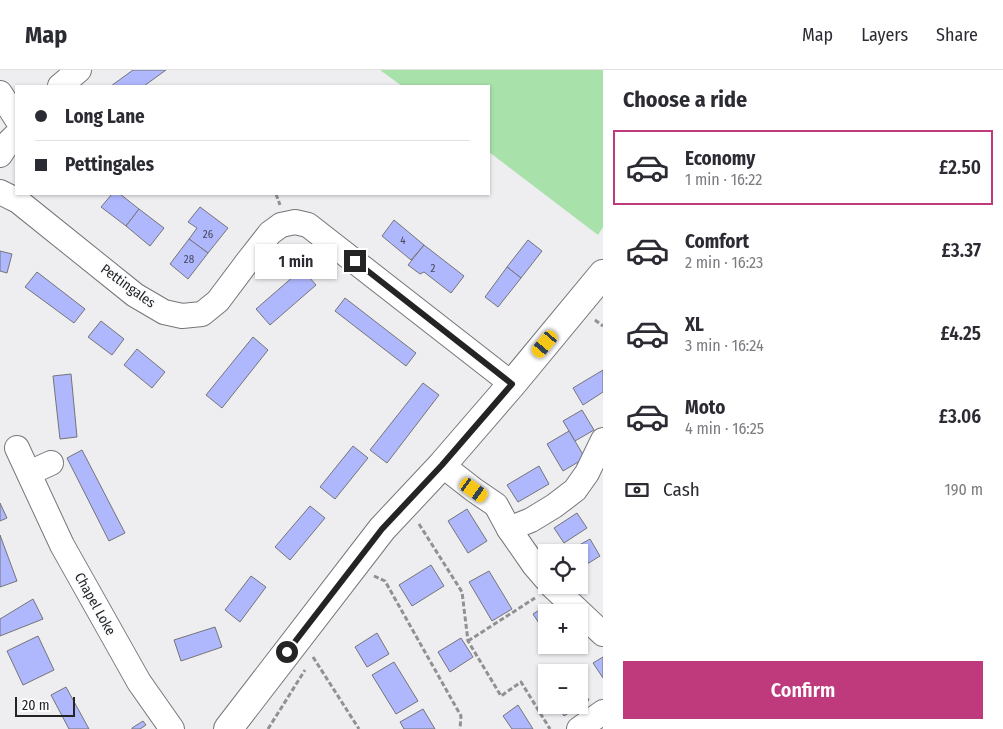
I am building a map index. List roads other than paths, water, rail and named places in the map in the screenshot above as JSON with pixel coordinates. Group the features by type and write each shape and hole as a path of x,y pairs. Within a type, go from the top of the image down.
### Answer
{"street":[{"path":"61,85 79,70"},
{"path":"0,93 15,116"},
{"path":"0,155 15,135"},
{"name":"Pettingales","path":"0,192 18,201 135,295 164,312 182,316 202,314 218,302 270,234 281,225 295,222 308,225 512,384"},
{"path":"228,729 382,529 442,465 603,274"},
{"path":"509,529 531,520 575,490 587,473 603,440"},
{"name":"Chapel Loke","path":"17,448 62,545 139,682 172,729"},
{"path":"29,474 51,463"},
{"path":"442,465 496,505 509,529 538,570"},
{"path":"561,594 603,634"},
{"path":"578,729 603,712"}]}
